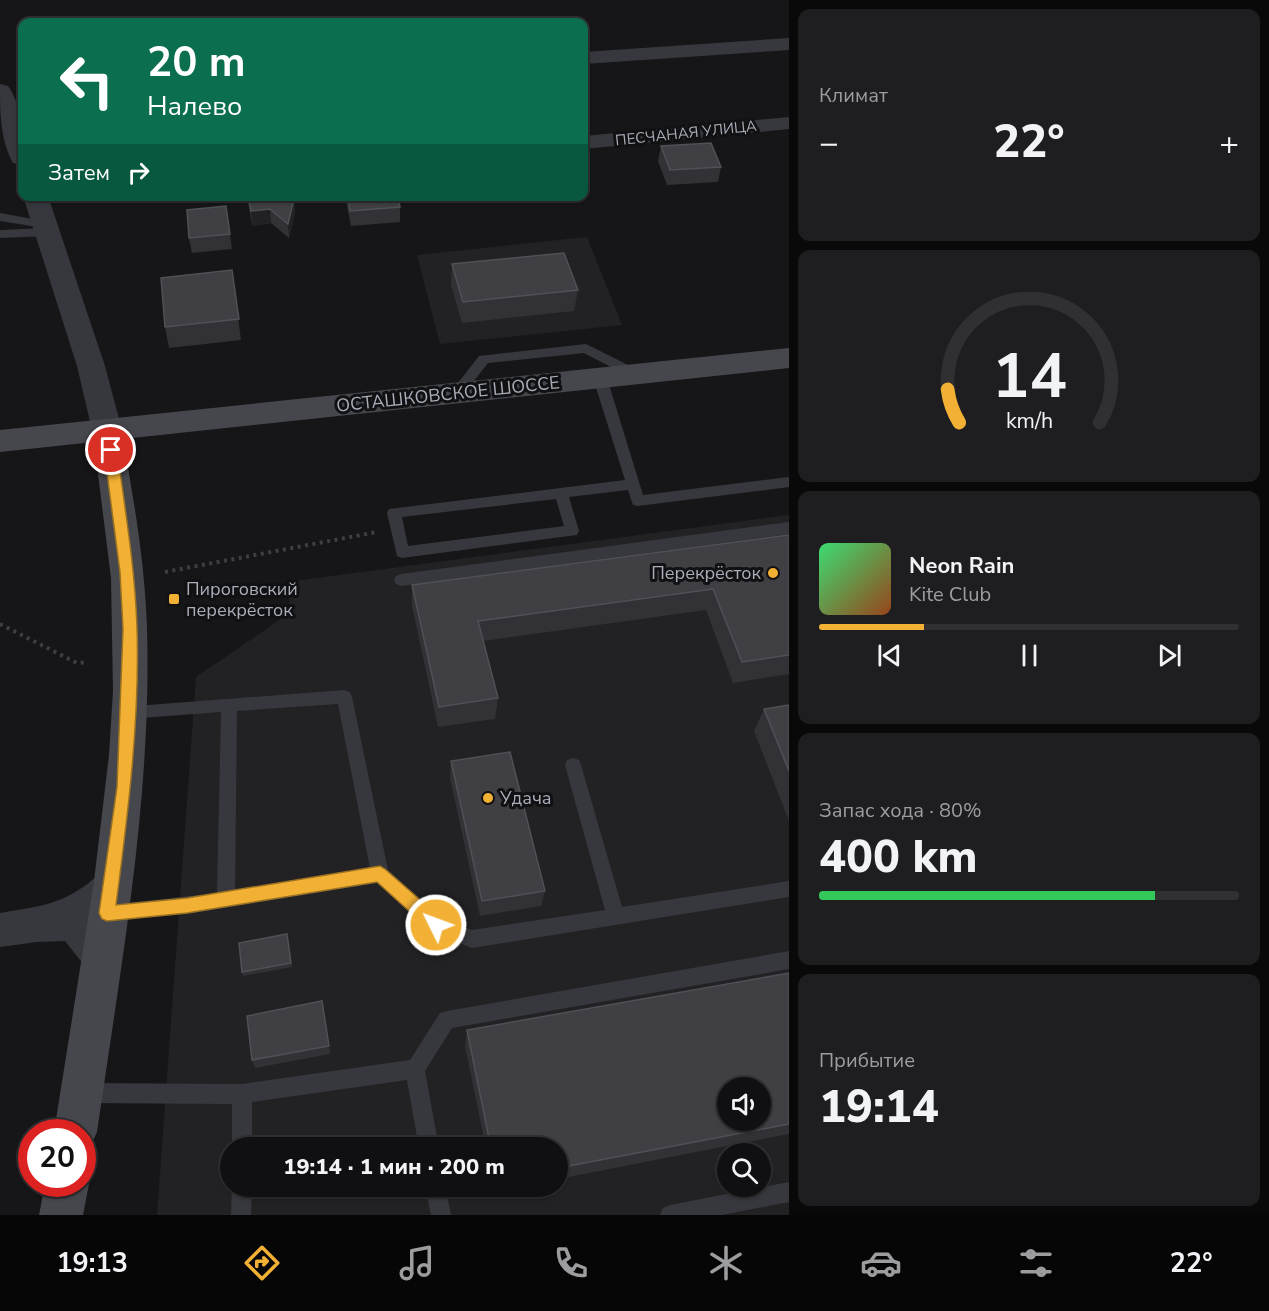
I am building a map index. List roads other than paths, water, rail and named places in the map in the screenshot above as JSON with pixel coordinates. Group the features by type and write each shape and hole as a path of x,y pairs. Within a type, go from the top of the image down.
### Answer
{"main road":[{"name":"ОСТАШКОВСКОЕ ШОССЕ","path":"0,441 789,358"},
{"path":"77,1119 124,787 128,712 130,629 127,572 107,430"},
{"path":"61,1215 64,1197"}],"street":[{"path":"588,58 789,44"},
{"path":"7,107 18,144"},
{"name":"ПЕСЧАНАЯ УЛИЦА","path":"588,143 789,123"},
{"path":"36,201 91,366 107,430"},
{"path":"46,924 94,900 109,899"},
{"path":"0,930 46,924 71,926 86,937 101,958"}],"lane":[{"path":"0,217 46,228"},
{"path":"0,234 46,228"},
{"path":"458,392 484,359 586,348 635,374"},
{"path":"600,378 638,501 789,482"},
{"path":"561,493 572,531 402,552 394,513 633,484"},
{"path":"401,580 789,528"},
{"path":"128,712 344,697 380,874 436,925 472,939 789,889"},
{"path":"226,900 229,705"},
{"path":"573,765 616,917"},
{"path":"109,899 226,900 380,874"},
{"path":"427,1137 415,1069 447,1020 789,960"},
{"path":"81,1093 242,1094 415,1069"},
{"path":"242,1094 242,1137"},
{"path":"670,1215 789,1192"},
{"path":"242,1197 242,1215"},
{"path":"437,1197 441,1215"}],"place":[{"name":"Перекрёсток","path":"773,573"},
{"name":"Пироговский перекрёсток","path":"174,599"},
{"name":"Удача","path":"488,798"}]}
